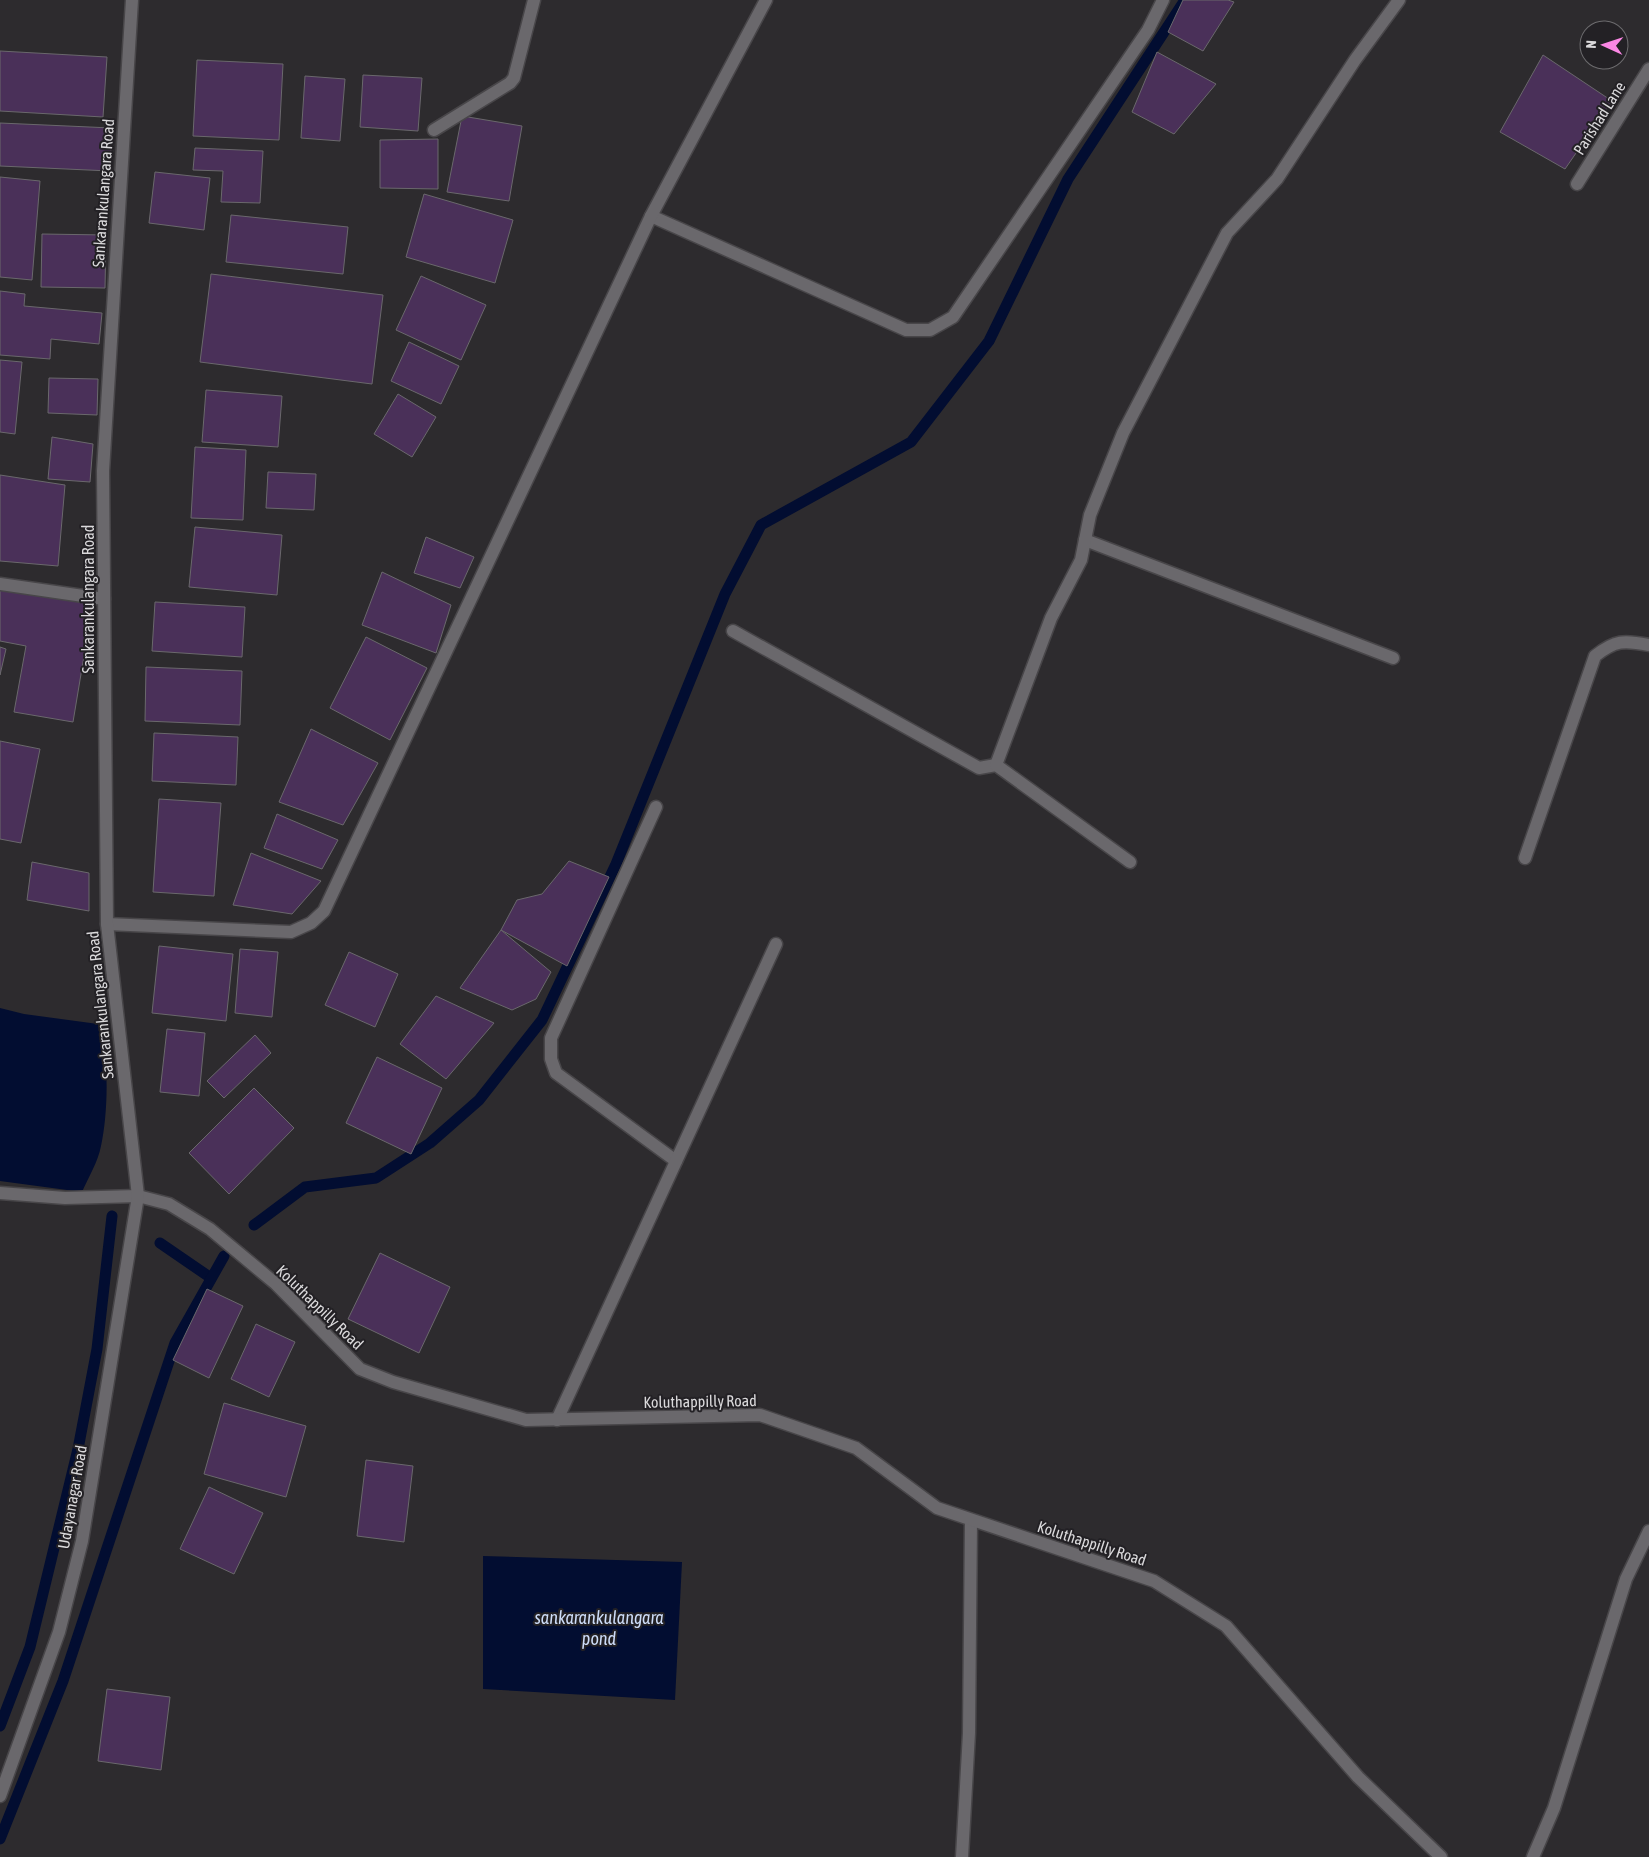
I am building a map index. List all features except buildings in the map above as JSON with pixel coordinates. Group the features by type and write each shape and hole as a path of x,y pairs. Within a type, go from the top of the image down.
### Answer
{"street":[{"name":"Sankarankulangara Road","path":"132,0 103,471 107,924 138,1196"},
{"path":"434,130 510,83 514,78 534,0"},
{"path":"107,924 290,932 311,923 324,911 651,216 766,0"},
{"path":"651,216 890,324 906,330 930,330 953,317 1148,30 1163,0"},
{"path":"996,765 1051,618 1081,560 1090,515 1123,433 1227,233 1277,179 1355,60 1399,0"},
{"name":"Parishad Lane","path":"1577,184 1649,69"},
{"path":"1085,540 1393,658"},
{"path":"0,584 104,599"},
{"path":"733,631 979,768 996,765 1130,862"},
{"path":"1525,858 1595,656 1610,644 1628,640 1649,644"},
{"path":"656,807 551,1038 550,1059 556,1072 676,1160"},
{"path":"556,1420 776,944"},
{"name":"Koluthappilly Road","path":"0,1193 65,1198 138,1196 169,1204 210,1229 276,1284 360,1369 393,1382 526,1420 760,1415 856,1448 937,1508 1154,1581 1226,1626 1358,1777 1441,1857"},
{"name":"Udayanagar Road","path":"0,1796 58,1632 82,1541 138,1196"},
{"path":"962,1857 969,1733 971,1520"},
{"path":"1533,1857 1554,1808 1626,1579 1649,1531"}],"water":[{"path":"0,1008 24,1014 98,1024 105,1051 107,1084 105,1118 100,1152 82,1192 0,1181"},
{"name":"sankarankulangara pond","path":"483,1556 682,1562 675,1700 483,1689"}],"waterway":[{"path":"254,1225 305,1187 376,1178 430,1143 479,1100 542,1020 616,864 725,594 761,525 911,442 989,341 1068,179 1185,0"},
{"path":"0,1726 30,1647 78,1449 97,1349 112,1216"},
{"path":"160,1243 211,1278"},
{"path":"0,1839 63,1681 175,1343 224,1256"}]}
